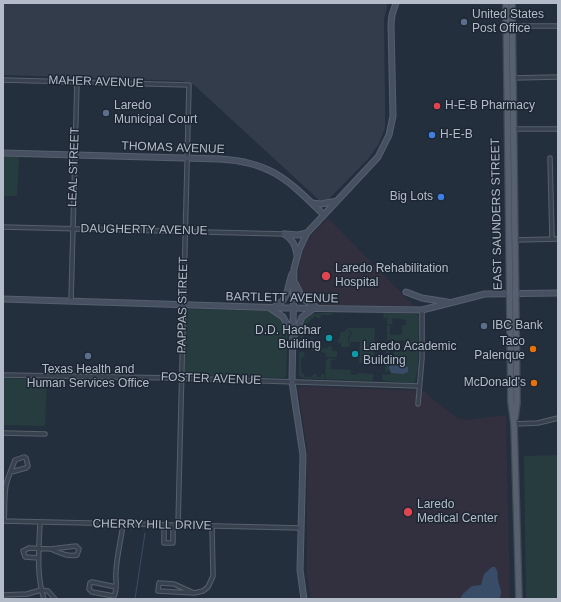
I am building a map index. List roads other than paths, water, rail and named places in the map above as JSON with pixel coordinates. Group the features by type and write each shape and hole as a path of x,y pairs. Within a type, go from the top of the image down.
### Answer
{"main road":[{"path":"293,333 283,317 271,308 282,302 286,297 288,285 302,241 308,232 378,157 389,135 393,116 393,3"},
{"path":"392,15 396,3"},
{"name":"EAST SAUNDERS STREET","path":"506,3 511,402 514,424 519,599"},
{"name":"EAST SAUNDERS STREET","path":"512,3 517,403 514,424"},
{"path":"506,42 509,46 509,77 513,90"},
{"name":"THOMAS AVENUE","path":"3,153 241,161 265,168 290,183 324,215"},
{"path":"508,185 510,188 511,202 514,207"},
{"path":"310,202 321,204 337,201"},
{"path":"284,234 298,235 308,232"},
{"path":"284,234 293,242 297,256"},
{"path":"294,269 292,382 303,455 300,570 304,599"},
{"path":"294,279 299,294 303,299 321,309"},
{"path":"406,292 422,298 450,302"},
{"name":"BARTLETT AVENUE","path":"3,299 271,308 422,310 485,294 558,293"},
{"path":"293,340 302,317 314,308"}],"street":[{"path":"512,26 558,26"},
{"path":"513,78 558,77"},
{"name":"MAHER AVENUE","path":"3,80 188,85"},
{"name":"LEAL STREET","path":"71,302 77,81"},
{"name":"PAPPAS STREET","path":"164,525 164,543 173,543 181,379 188,85"},
{"path":"507,129 558,129"},
{"path":"550,158 552,239"},
{"name":"DAUGHERTY AVENUE","path":"3,227 284,234"},
{"path":"515,240 558,239"},
{"path":"418,404 422,358 422,310"},
{"name":"FOSTER AVENUE","path":"3,375 419,386"},
{"path":"514,424 538,423 558,418"},
{"path":"3,433 45,434"},
{"path":"3,521 6,484 15,460 24,457 26,458 28,466 26,468 11,472"},
{"name":"CHERRY HILL DRIVE","path":"3,521 301,528"},
{"path":"40,522 39,558 41,590 44,599"},
{"path":"116,587 92,582 90,583 89,589 92,592 114,596 116,593 116,587 116,571 123,524"},
{"path":"194,593 174,584 159,583 158,591 194,593 203,591 208,587 213,576 212,526"},
{"path":"39,558 25,557 23,551 29,548 51,549 76,546 79,549 77,555 75,556 63,554 51,549"},
{"path":"6,597 28,594 41,590 48,592 54,599"},
{"path":"25,599 28,594"}],"water":[{"path":"399,364 408,367 408,372 403,374 391,373 389,368 390,365"},
{"path":"492,567 495,567 497,572 501,592 499,599 460,599 472,586 481,585 484,574"}],"waterway":[{"path":"135,599 145,533"}],"place":[{"name":"United States Post Office","path":"464,22"},
{"name":"H-E-B Pharmacy","path":"437,106"},
{"name":"Laredo Municipal Court","path":"106,113"},
{"name":"H-E-B","path":"432,135"},
{"name":"Big Lots","path":"441,197"},
{"name":"Laredo Rehabilitation Hospital","path":"326,276"},
{"name":"IBC Bank","path":"484,326"},
{"name":"D.D. Hachar Building","path":"329,338"},
{"name":"Taco Palenque","path":"533,349"},
{"name":"Laredo Academic Building","path":"355,354"},
{"name":"Texas Health and Human Services Office","path":"88,356"},
{"name":"McDonald's","path":"534,383"},
{"name":"Laredo Medical Center","path":"408,512"}]}
